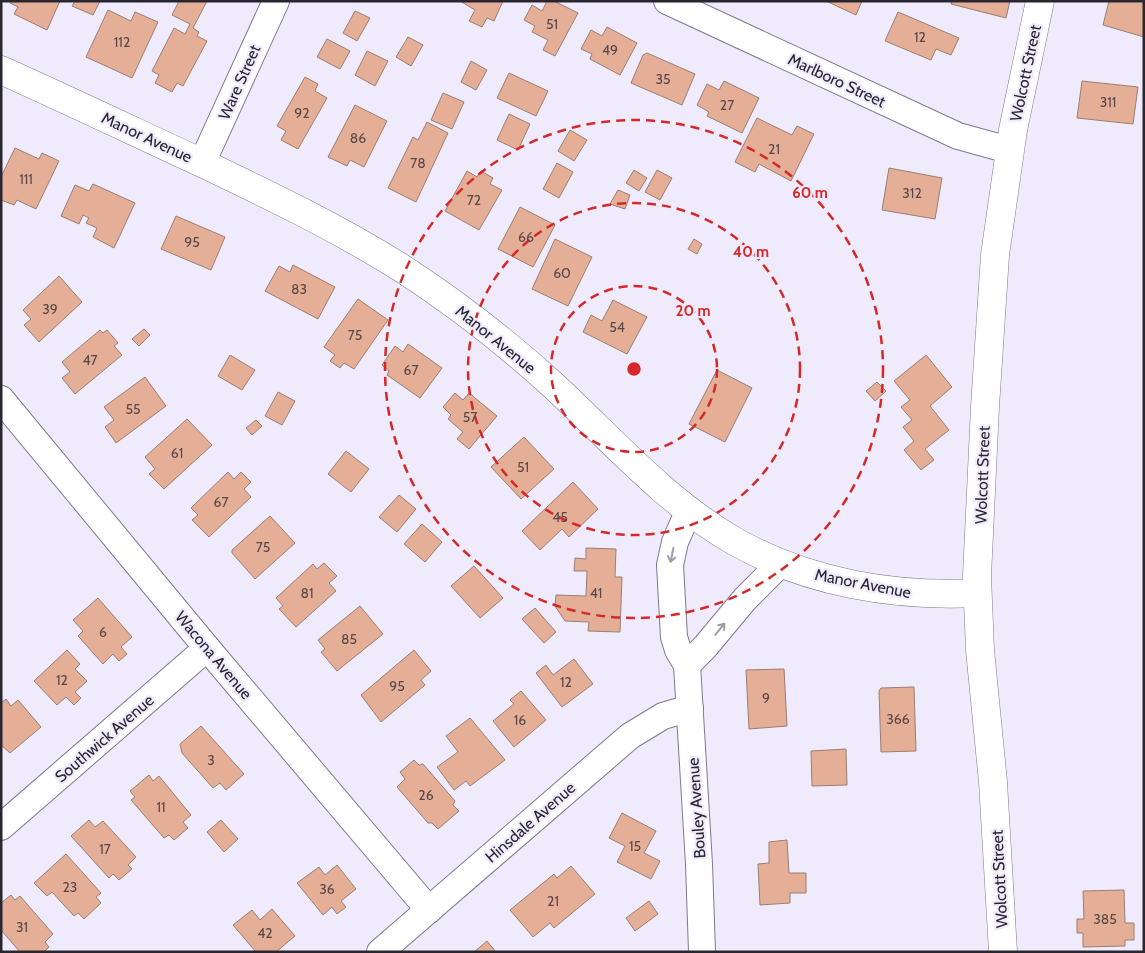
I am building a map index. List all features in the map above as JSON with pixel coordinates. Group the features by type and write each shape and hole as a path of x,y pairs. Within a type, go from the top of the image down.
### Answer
{"main road":[{"name":"Wolcott Street","path":"1003,952 993,782 980,650 977,593 997,238 1009,150 1040,1"},
{"name":"Manor Avenue","path":"1,70 322,220 404,270 455,305 527,362 639,468 689,510 736,542 781,563 836,581 894,591 927,594 977,593"}],"street":[{"name":"Ware Street","path":"202,163 276,1"},
{"name":"Marlboro Street","path":"667,1 958,136 1009,150"},
{"name":"Wacona Avenue","path":"1,398 208,648 429,910"},
{"name":"Bouley Avenue","path":"689,510 675,542 670,565 674,637 678,650 687,665 699,864 702,952"},
{"path":"687,665 706,647 740,604 781,563"},
{"name":"Southwick Avenue","path":"1,828 208,648"},
{"name":"Hinsdale Avenue","path":"380,952 630,736 663,716 690,708"}],"building":[{"path":"11,1 60,1 47,30 14,14 18,7 10,3"},
{"path":"75,1 100,1 93,15 72,6"},
{"path":"179,1 207,1 193,28 199,32 197,36 207,41 183,86 177,83 172,92 155,83 159,75 152,71 174,28 185,34 190,24 172,15"},
{"path":"460,1 503,1 494,21 487,18 482,27 469,21 475,10"},
{"path":"547,1 554,1 578,13 555,56 543,50 548,40 532,32 535,26 524,20 532,5 542,11"},
{"path":"826,1 862,1 856,15"},
{"path":"952,1 1010,1 1006,18 951,4"},
{"path":"1109,1 1144,1 1144,37 1103,25"},
{"path":"108,10 131,21 135,12 158,22 132,78 86,57"},
{"path":"355,11 370,18 357,41 343,33"},
{"path":"898,12 959,38 951,55 936,49 931,60 885,41"},
{"path":"607,27 637,43 620,75 590,59 592,54 581,49 591,30 602,36"},
{"path":"408,37 423,45 411,66 396,57"},
{"path":"327,39 350,51 340,69 317,57"},
{"path":"367,51 388,61 375,86 355,75"},
{"path":"647,53 695,74 682,105 631,83 643,55"},
{"path":"471,61 487,70 476,90 461,82"},
{"path":"509,73 548,91 536,116 497,98"},
{"path":"305,77 318,84 315,91 327,98 298,149 281,140 286,131 277,126"},
{"path":"724,81 759,98 742,133 707,116 709,112 697,105 707,84 719,90"},
{"path":"1082,81 1138,87 1133,124 1077,118"},
{"path":"443,93 464,102 452,129 431,120"},
{"path":"355,105 387,121 364,167 350,160 347,166 328,157"},
{"path":"509,114 530,124 518,150 497,140"},
{"path":"757,118 792,135 797,126 814,134 791,181 759,164 755,172 735,162"},
{"path":"427,122 448,133 416,202 388,188 413,137 418,140"},
{"path":"570,130 587,140 574,161 558,151"},
{"path":"15,148 39,159 42,153 59,161 36,209 17,200 14,205 1,200 1,177"},
{"path":"557,163 573,172 559,198 543,189"},
{"path":"889,168 942,178 935,219 882,210"},
{"path":"634,170 647,178 639,191 626,183"},
{"path":"657,170 672,178 660,200 645,192"},
{"path":"467,171 477,177 481,171 493,178 490,184 502,190 479,230 445,211"},
{"path":"93,184 135,203 114,248 93,237 97,228 86,223 89,218 83,215 79,224 61,216 75,185 89,191"},
{"path":"618,190 630,195 625,209 610,204"},
{"path":"520,207 555,225 533,267 498,249"},
{"path":"176,216 225,237 211,270 161,249"},
{"path":"555,239 592,257 568,306 532,289"},
{"path":"694,239 702,244 697,254 688,249"},
{"path":"293,265 335,287 318,319 265,291 279,266 290,272"},
{"path":"59,276 82,302 39,342 24,325 31,319 23,310"},
{"path":"358,299 388,320 354,369 344,363 340,368 330,361 335,355 324,347"},
{"path":"613,300 647,317 627,354 583,332 591,315 602,321"},
{"path":"144,329 150,335 139,346 132,339"},
{"path":"100,330 103,333 107,330 118,343 114,346 122,355 75,394 62,378 70,372 62,362"},
{"path":"408,344 442,368 420,398 387,375 389,371 382,365 395,346 403,352"},
{"path":"230,355 255,370 242,390 218,376"},
{"path":"926,355 952,387 930,406 949,430 925,449 934,460 921,470 904,450 914,441 903,427 912,420 901,407 910,400 894,381"},
{"path":"717,370 752,388 725,442 689,424"},
{"path":"145,377 166,406 116,443 105,427 114,420 104,407"},
{"path":"877,382 886,391 875,401 866,391"},
{"path":"278,392 295,401 282,425 265,416"},
{"path":"455,393 463,400 469,393 497,416 469,449 457,439 463,432 448,419 451,415 443,407"},
{"path":"187,419 212,445 164,489 149,474 155,469 145,457"},
{"path":"256,420 262,426 252,435 246,428"},
{"path":"524,437 554,469 521,499 491,467"},
{"path":"346,451 369,469 351,492 328,474"},
{"path":"228,472 234,479 241,472 251,482 244,489 251,497 209,537 192,520 198,515 191,508"},
{"path":"573,482 598,509 569,537 562,529 540,550 522,531"},
{"path":"399,495 416,509 397,532 379,517"},
{"path":"270,516 295,543 255,579 232,553 232,550"},
{"path":"422,524 442,542 425,562 404,544"},
{"path":"586,548 616,549 615,577 622,577 620,632 588,631 589,622 565,621 555,606 556,595 586,596 587,571 574,571 575,558 586,559"},
{"path":"324,563 337,576 329,583 336,591 296,627 279,609 283,606 276,598 313,564 317,569"},
{"path":"474,566 503,598 480,618 451,586"},
{"path":"98,598 132,637 121,647 127,654 119,661 113,654 103,664 78,636 83,631 73,620"},
{"path":"360,606 383,634 337,671 321,652 325,649 318,640"},
{"path":"535,608 556,632 544,643 522,619"},
{"path":"67,650 80,664 75,669 87,681 75,692 81,698 74,705 66,697 57,705 34,681"},
{"path":"414,650 431,671 421,680 425,685 381,722 361,695"},
{"path":"574,659 593,684 562,707 536,673 546,665 553,675"},
{"path":"784,669 787,726 749,729 746,670"},
{"path":"914,687 916,751 881,752 879,691 881,688"},
{"path":"521,691 546,720 514,747 493,721 514,704 510,700"},
{"path":"6,699 11,706 18,700 41,727 10,753 1,745 1,703"},
{"path":"470,718 505,760 470,786 466,781 454,790 437,767 458,752 446,736"},
{"path":"201,726 244,774 226,790 220,783 213,788 182,753 180,744"},
{"path":"846,749 847,785 812,786 811,751"},
{"path":"414,760 419,765 423,764 455,801 453,805 459,811 438,829 432,823 428,823 397,787 405,779 400,772"},
{"path":"149,775 153,781 159,776 191,815 183,822 188,828 174,840 169,835 164,838 131,800 135,797 130,791"},
{"path":"622,813 656,831 644,853 660,861 651,879 617,862 625,846 609,838"},
{"path":"89,820 95,827 103,821 136,857 128,865 132,869 119,880 113,874 109,878 71,836"},
{"path":"221,820 238,839 224,852 207,832"},
{"path":"787,840 789,873 806,873 806,893 790,893 790,903 760,905 758,864 769,863 769,842"},
{"path":"66,854 101,893 96,897 101,903 84,919 78,913 74,916 52,892 47,896 34,883"},
{"path":"337,865 356,889 341,901 346,907 337,914 332,907 323,915 297,883 319,867 325,875"},
{"path":"571,866 595,894 554,928 550,923 533,937 510,910 554,874 557,878"},
{"path":"1124,890 1125,923 1134,923 1134,940 1125,940 1125,946 1083,947 1083,933 1077,933 1077,919 1084,919 1083,891"},
{"path":"11,895 15,900 20,896 53,934 45,942 49,947 44,952 20,952 1,930 1,903"},
{"path":"649,901 658,914 635,931 626,918"},
{"path":"272,909 295,936 276,952 256,952 233,925 252,910 260,920"},
{"path":"487,941 496,952 474,952"}]}
